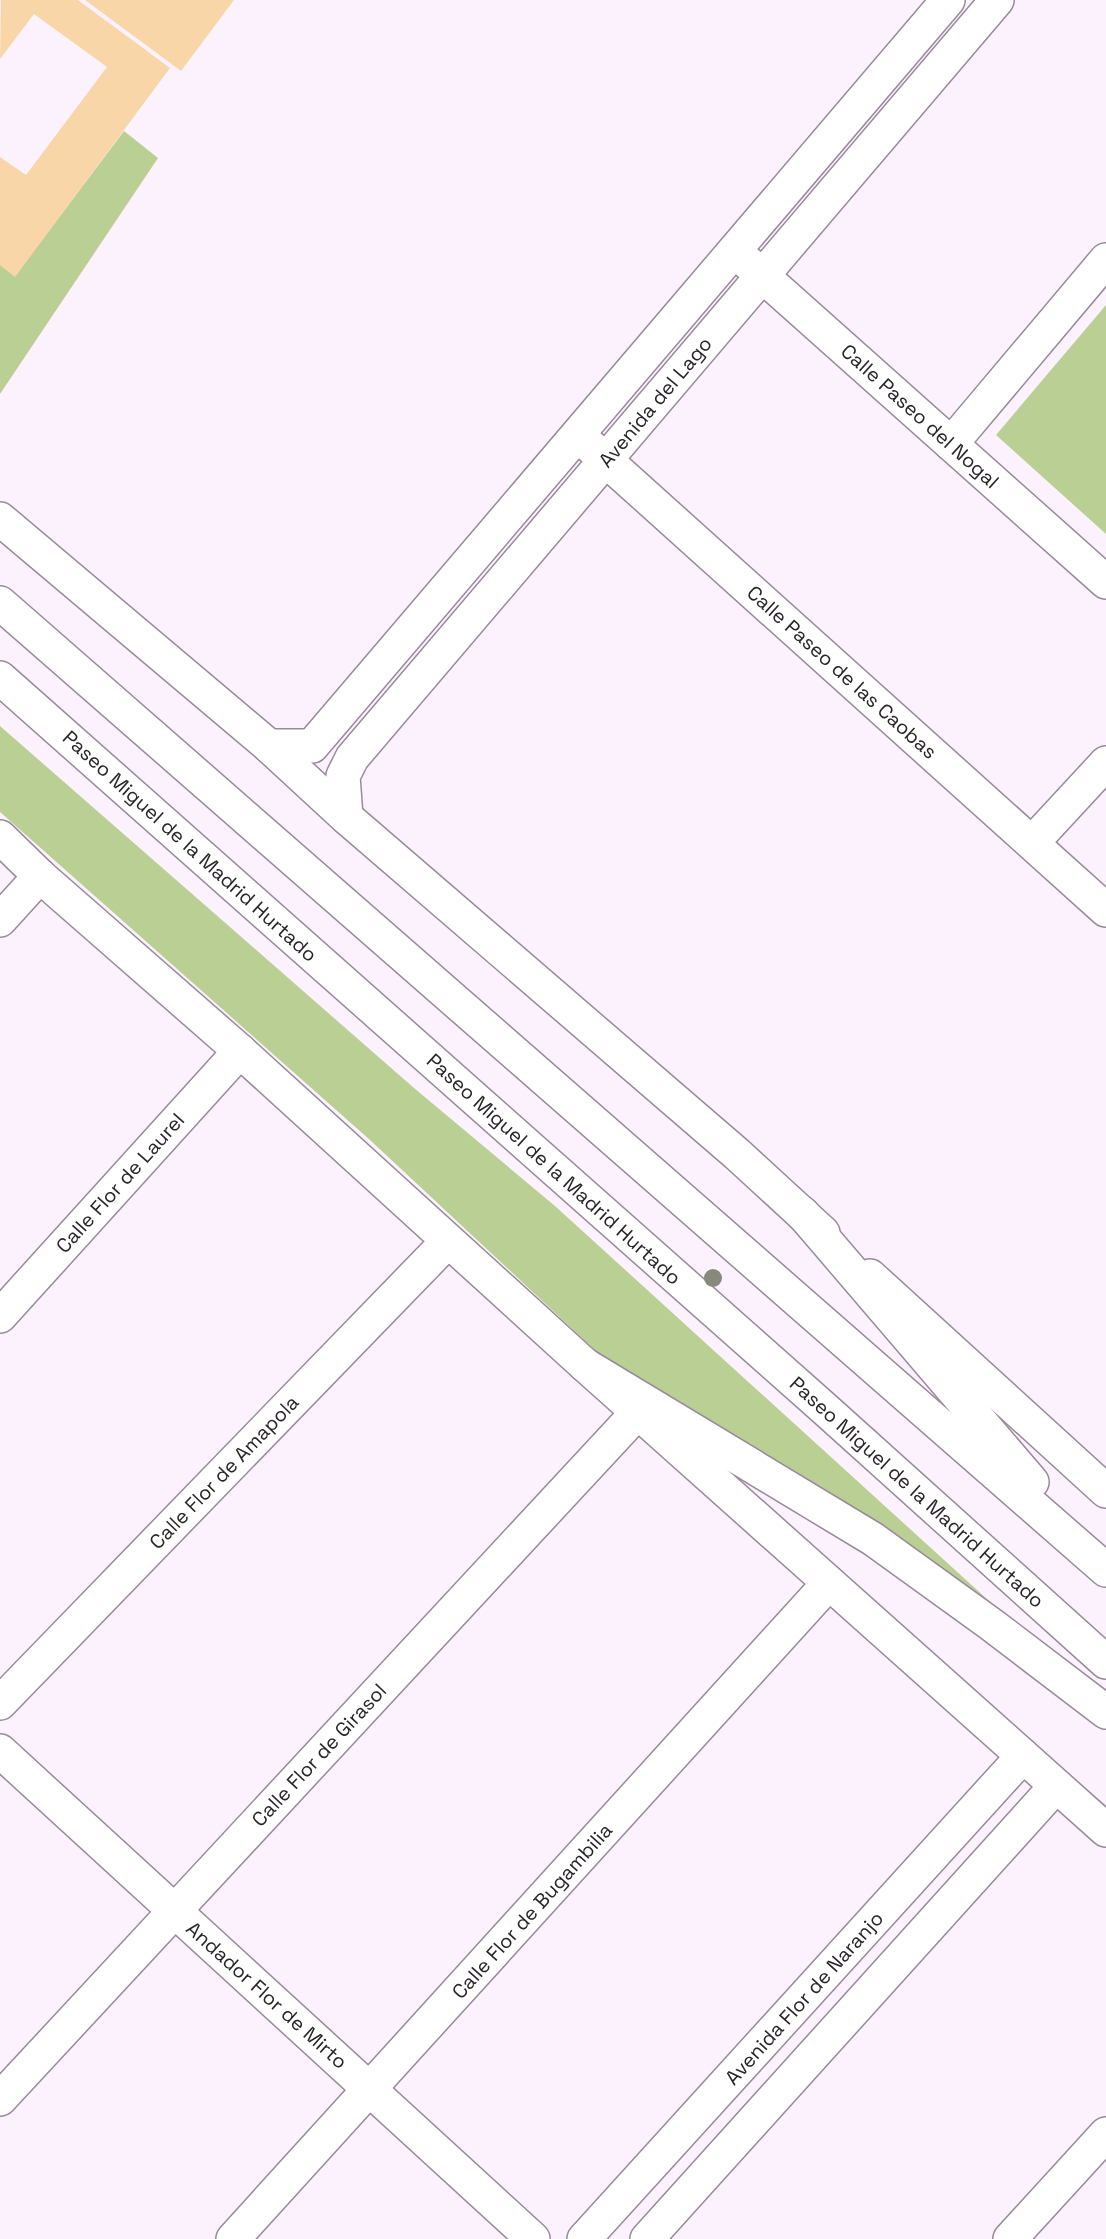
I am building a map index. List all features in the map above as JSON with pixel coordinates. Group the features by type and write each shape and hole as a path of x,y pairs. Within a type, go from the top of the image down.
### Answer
{"main road":[{"name":"Avenida del Lago","path":"269,746 312,746 948,0"},
{"name":"Avenida del Lago","path":"346,817 343,776 352,758 998,0"},
{"name":"Calle Paseo del Nogal","path":"735,250 1106,582"},
{"path":"951,444 1106,260"},
{"name":"Calle Paseo de las Caobas","path":"578,435 1106,910"},
{"path":"0,519 269,746 346,817 737,1154 1106,1491"},
{"path":"490,537 520,560"},
{"path":"0,603 1104,1568"},
{"name":"Paseo Miguel de la Madrid Hurtado","path":"0,678 826,1410 1106,1662"},
{"path":"1032,843 1106,763"},
{"path":"0,837 40,876 240,1050 585,1365 1106,1830"},
{"path":"0,920 40,876"},
{"name":"Calle Flor de Laurel","path":"0,1316 240,1050"},
{"path":"802,1213 1104,1568"},
{"name":"Calle Flor de Amapola","path":"0,1702 448,1241"},
{"path":"585,1365 873,1539 992,1625 1106,1712"},
{"name":"Calle Flor de Girasol","path":"0,2099 638,1412"},
{"name":"Calle Flor de Bugambilia","path":"233,2239 829,1583"},
{"name":"Andador Flor de Mirto","path":"0,1751 533,2239"},
{"name":"Avenida Flor de Naranjo","path":"584,2239 1023,1756"},
{"path":"647,2239 1056,1786"},
{"path":"1010,2239 1106,2133"}],"green space":[{"path":"124,131 158,158 0,394 0,265 15,276"},
{"path":"1106,305 1106,534 996,435"},
{"path":"0,726 414,1088 555,1206 1009,1619 611,1365 370,1140 0,812"}],"building":[{"path":"1,0 78,0 170,68 15,277 0,265 0,157 26,175 107,67 34,14 0,59"},
{"path":"85,0 234,0 181,71"}]}
